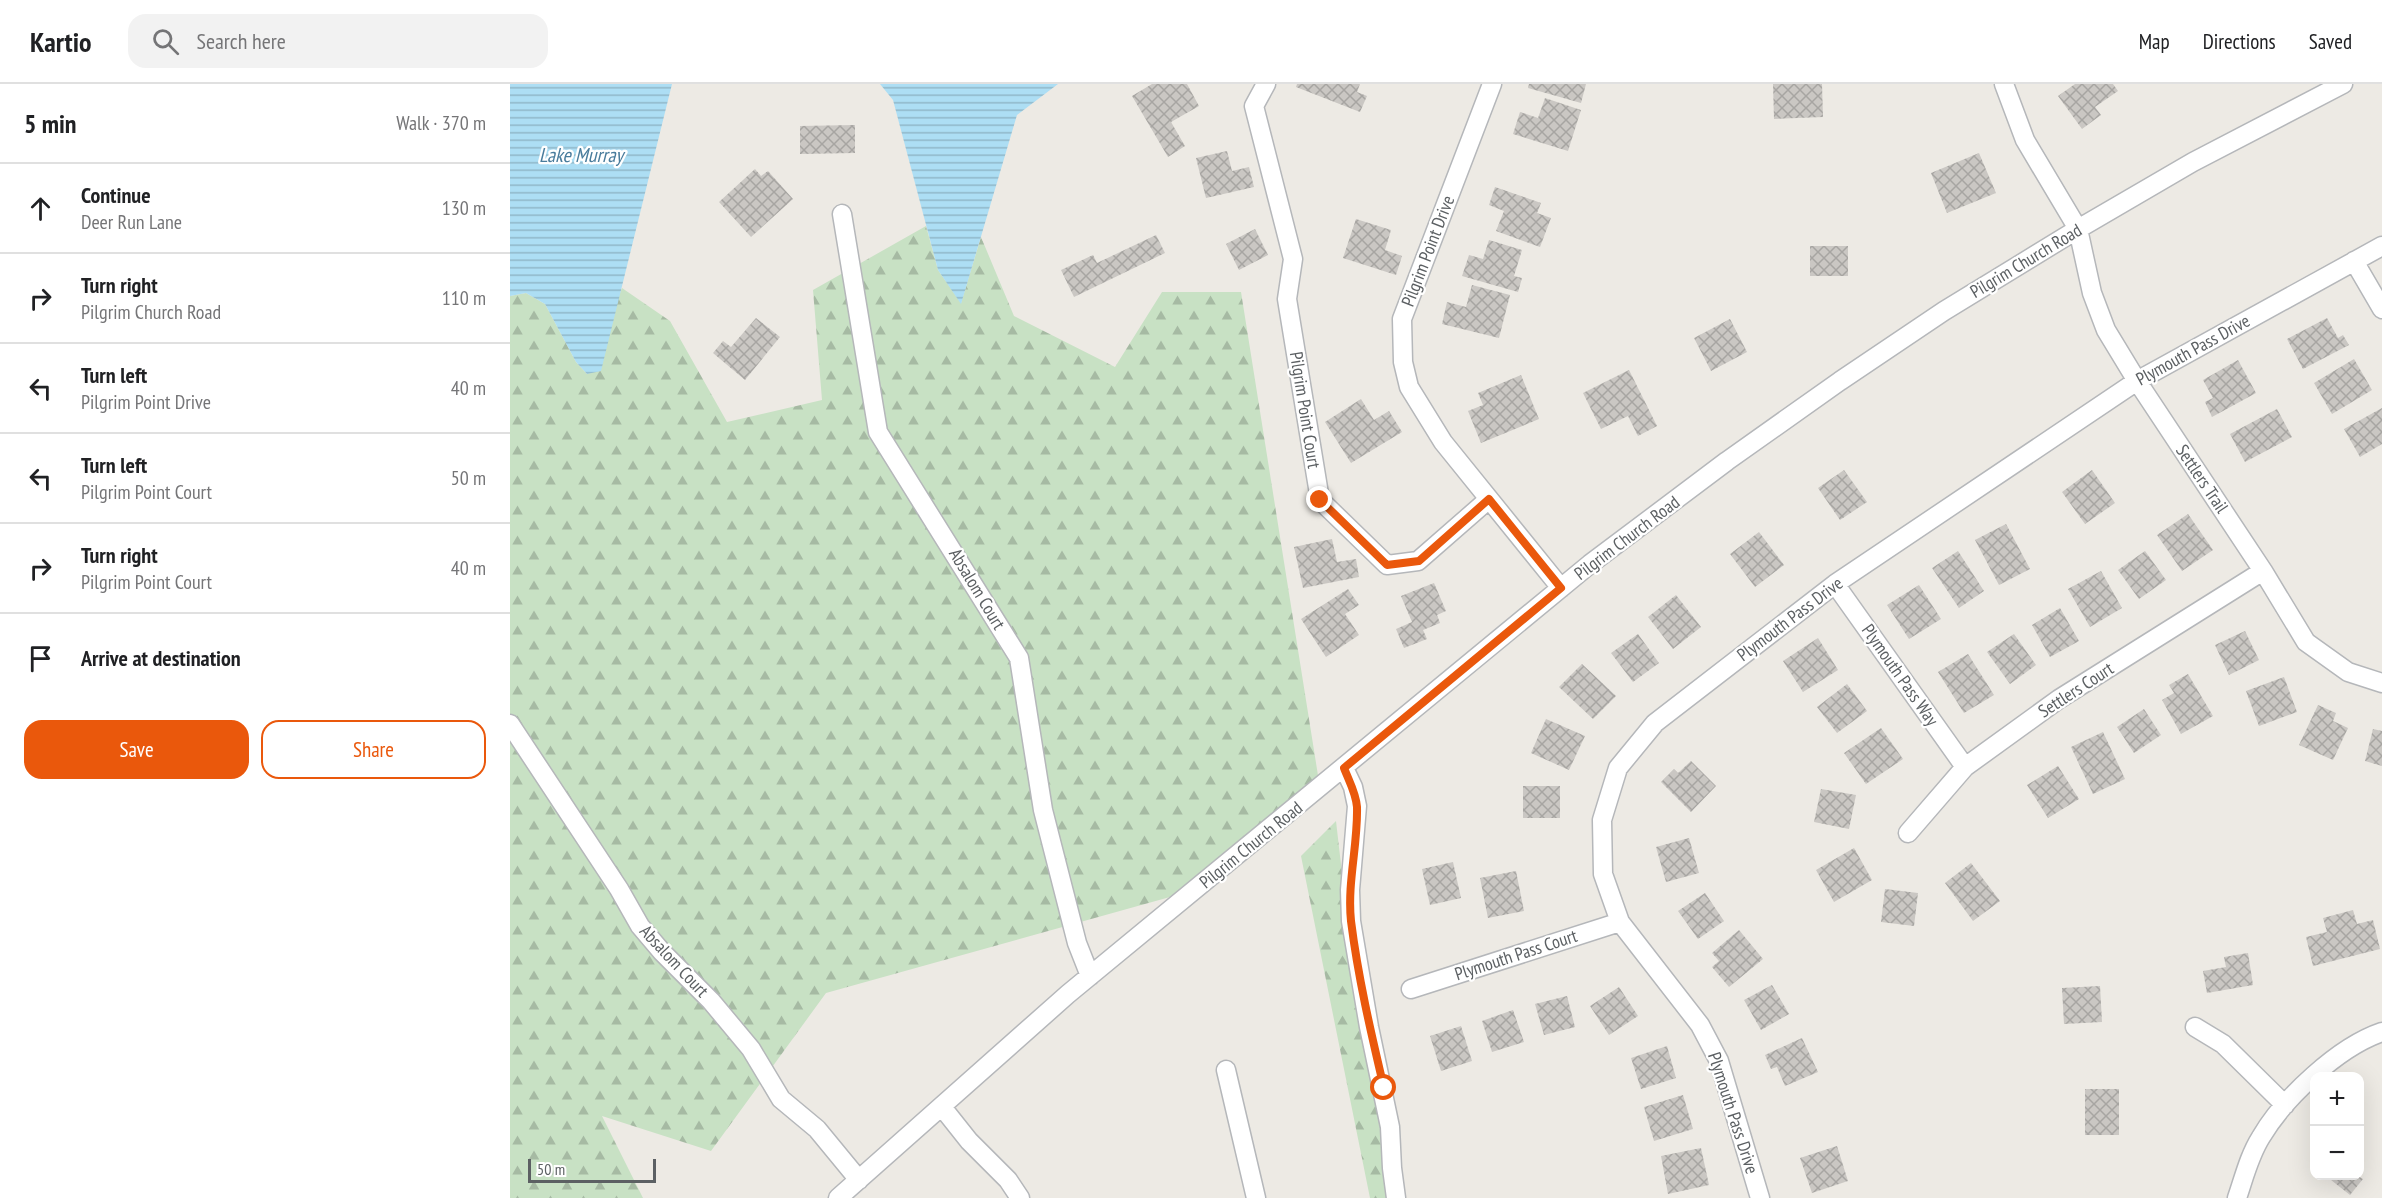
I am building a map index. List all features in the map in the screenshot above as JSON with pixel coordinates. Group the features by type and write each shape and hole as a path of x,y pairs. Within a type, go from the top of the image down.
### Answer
{"street":[{"name":"Pilgrim Point Court","path":"1266,84 1254,106 1293,259 1287,299 1320,500 1387,565 1419,561 1489,499"},
{"name":"Pilgrim Point Drive","path":"1492,84 1402,319 1403,362 1409,387 1443,442 1561,588"},
{"name":"Settlers Trail","path":"2004,84 2025,140 2078,229 2092,293 2106,330 2137,381 2263,571 2306,642 2348,672 2382,683"},
{"name":"Pilgrim Church Road","path":"838,1198 1090,976 1561,588 1788,417 1944,311 2078,229 2193,162 2343,84"},
{"name":"Absalom Court","path":"842,214 878,432 1019,658 1043,810 1077,943 1090,976"},
{"name":"Plymouth Pass Drive","path":"1760,1198 1719,1061 1700,1025 1620,922 1603,874 1602,820 1618,768 1655,723 1835,584 2137,381 2382,246"},
{"path":"2354,261 2382,309"},
{"name":"Settlers Court","path":"1908,832 1965,767 2060,699 2263,571"},
{"name":"Plymouth Pass Way","path":"1835,584 1965,767"},
{"name":"Absalom Court","path":"510,724 619,889 640,926 662,952 711,1001 751,1049 781,1099 816,1129 859,1180"},
{"path":"1344,768 1353,787 1357,806 1350,890 1351,921 1369,1027 1390,1127 1396,1198"},
{"name":"Plymouth Pass Court","path":"1411,989 1620,922"},
{"path":"2195,1027 2223,1044 2285,1105"},
{"path":"2237,1198 2256,1146 2285,1105 2311,1077 2366,1038 2382,1032"},
{"path":"1226,1070 1256,1198"},
{"path":"942,1107 969,1141 1008,1180 1020,1198"}],"green space":[{"path":"926,226 938,270 961,303 981,237 1014,316 1115,367 1162,292 1241,292 1320,788 1195,890 826,993 711,1151 602,1116 643,1198 510,1198 510,296 526,293 545,304 576,362 587,374 622,288 670,321 727,422 822,400 813,290"},
{"path":"1336,821 1356,995 1406,1198 1370,1198 1301,856"}],"water":[{"name":"Lake Murray","path":"510,84 672,84 601,371 587,374 576,362 545,304 526,293 510,296"},
{"path":"880,84 1058,84 1017,115 961,304 938,270 893,100"}],"building":[{"path":"1152,84 1187,84 1199,106 1171,122 1185,146 1168,157 1132,96"},
{"path":"1297,84 1360,84 1357,92 1367,96 1360,112 1296,87"},
{"path":"1529,84 1586,84 1581,103 1528,88"},
{"path":"1773,84 1822,84 1823,117 1774,119"},
{"path":"2075,84 2113,84 2118,91 2095,107 2101,115 2082,129 2058,96"},
{"path":"1545,98 1581,110 1568,151 1513,134 1520,112 1538,118"},
{"path":"855,125 855,153 800,154 800,126"},
{"path":"1227,151 1232,171 1249,167 1254,187 1206,198 1196,158"},
{"path":"1979,153 1996,193 1947,213 1931,173"},
{"path":"755,169 761,176 768,171 793,199 751,237 719,202"},
{"path":"1495,187 1541,203 1537,213 1551,218 1540,247 1496,231 1504,211 1489,205"},
{"path":"1356,219 1391,230 1385,250 1402,256 1396,275 1343,258"},
{"path":"1255,229 1268,255 1239,270 1226,244"},
{"path":"1156,235 1165,253 1074,297 1061,270 1093,255 1097,263"},
{"path":"1489,240 1522,250 1514,276 1522,278 1518,292 1462,276 1469,255 1483,259"},
{"path":"1810,246 1848,246 1848,276 1810,276"},
{"path":"1472,285 1510,295 1499,338 1442,324 1447,302 1466,307"},
{"path":"756,318 780,337 745,380 713,353 723,341 731,347"},
{"path":"2327,318 2338,338 2343,335 2349,345 2303,369 2287,339"},
{"path":"1730,319 1747,352 1711,371 1694,338"},
{"path":"2354,359 2372,390 2332,414 2314,383"},
{"path":"2238,360 2256,393 2212,417 2205,402 2213,398 2203,380"},
{"path":"1629,370 1657,426 1638,436 1628,416 1601,429 1583,393"},
{"path":"1521,375 1539,419 1481,443 1468,411 1483,405 1478,393"},
{"path":"1361,399 1374,420 1389,411 1402,432 1351,463 1325,422"},
{"path":"2382,408 2382,444 2360,457 2344,429"},
{"path":"2277,409 2292,437 2245,462 2230,434"},
{"path":"1844,470 1867,502 1840,520 1818,488"},
{"path":"2092,470 2115,503 2085,524 2062,492"},
{"path":"2188,514 2213,550 2182,571 2157,535"},
{"path":"2006,524 2030,569 1999,585 1975,540"},
{"path":"1759,532 1784,565 1755,587 1730,554"},
{"path":"1332,539 1337,562 1356,559 1359,577 1303,588 1294,547"},
{"path":"1958,551 1984,591 1959,608 1932,568"},
{"path":"2145,551 2166,580 2139,599 2118,570"},
{"path":"2101,571 2122,608 2090,627 2068,589"},
{"path":"1434,583 1446,611 1437,615 1440,623 1423,630 1427,639 1404,648 1396,629 1412,622 1401,596"},
{"path":"1919,585 1941,619 1909,639 1887,605"},
{"path":"1348,589 1359,605 1345,614 1359,635 1326,657 1301,619"},
{"path":"1676,595 1701,627 1673,649 1648,617"},
{"path":"2060,608 2079,641 2050,657 2032,625"},
{"path":"2245,631 2259,660 2229,675 2215,645"},
{"path":"1638,634 1659,663 1633,682 1611,653"},
{"path":"2014,634 2036,665 2010,684 1987,652"},
{"path":"1818,638 1838,670 1803,692 1783,661"},
{"path":"1968,654 1994,695 1964,713 1938,672"},
{"path":"1582,664 1616,696 1593,719 1559,687"},
{"path":"2188,674 2213,716 2181,734 2162,700 2174,693 2169,685"},
{"path":"2284,677 2297,712 2259,726 2246,691"},
{"path":"1847,684 1867,711 1837,733 1817,707"},
{"path":"2318,705 2336,713 2333,721 2348,728 2333,760 2299,745"},
{"path":"2144,709 2161,735 2134,753 2117,727"},
{"path":"1546,719 1585,736 1569,770 1531,753"},
{"path":"1881,728 1903,759 1866,784 1844,753"},
{"path":"2373,729 2382,731 2382,766 2365,761"},
{"path":"2103,732 2125,779 2093,794 2071,747"},
{"path":"1691,761 1716,786 1691,812 1661,782 1674,769 1678,773"},
{"path":"2058,766 2079,799 2048,818 2027,785"},
{"path":"1523,786 1560,786 1560,818 1523,818"},
{"path":"1821,789 1856,795 1849,829 1814,822"},
{"path":"1689,838 1699,873 1666,882 1656,847"},
{"path":"1854,848 1872,880 1834,902 1816,870"},
{"path":"1453,862 1461,898 1430,905 1422,869"},
{"path":"1971,863 2000,901 1973,921 1945,883"},
{"path":"1516,871 1524,911 1488,918 1480,878"},
{"path":"1885,889 1918,893 1914,926 1881,922"},
{"path":"1705,893 1724,921 1698,939 1678,911"},
{"path":"2353,910 2357,924 2373,920 2380,949 2313,966 2306,937 2327,932 2323,918"},
{"path":"1739,930 1763,959 1729,987 1712,967 1719,961 1712,953"},
{"path":"2248,953 2253,985 2207,993 2203,971 2226,967 2224,957"},
{"path":"1772,985 1789,1014 1761,1030 1744,1000"},
{"path":"2100,986 2102,1022 2064,1024 2062,988"},
{"path":"1619,987 1638,1016 1609,1035 1590,1006"},
{"path":"1567,996 1575,1027 1544,1035 1535,1004"},
{"path":"1513,1010 1524,1042 1492,1052 1482,1021"},
{"path":"1461,1026 1472,1061 1441,1071 1430,1036"},
{"path":"1802,1038 1818,1072 1785,1086 1777,1067 1771,1069 1765,1055"},
{"path":"1667,1046 1676,1078 1641,1089 1631,1058"},
{"path":"2085,1089 2119,1089 2119,1135 2085,1135"},
{"path":"1683,1095 1693,1129 1654,1141 1644,1107"},
{"path":"1837,1146 1848,1181 1812,1193 1800,1158"},
{"path":"1701,1148 1709,1185 1668,1194 1661,1156"},
{"path":"2331,1180 2362,1180 2350,1195"}],"route":[{"path":"1320,500 1387,565 1419,561 1489,499 1561,588 1344,768 1353,787 1357,806 1350,890 1351,921 1369,1027 1384,1088"}]}
